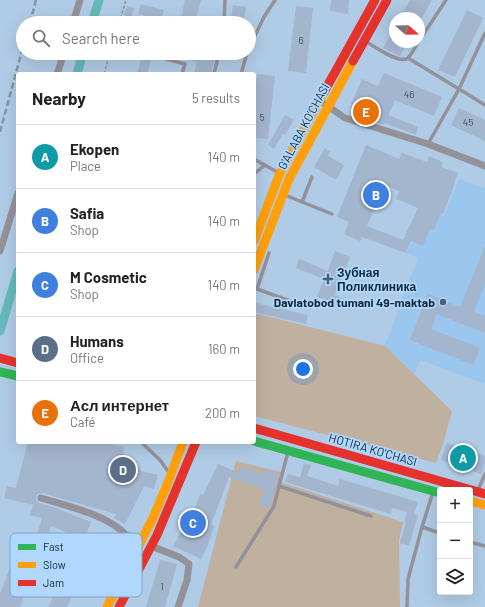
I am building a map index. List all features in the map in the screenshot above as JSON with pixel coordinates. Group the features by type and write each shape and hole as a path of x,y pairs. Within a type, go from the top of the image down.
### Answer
{"main road":[{"name":"G'ALABA KO'CHASI","path":"256,236 280,173 375,0"},
{"name":"G'ALABA KO'CHASI","path":"256,265 282,194 328,106 387,0"},
{"path":"0,358 15,363"},
{"path":"3,372 16,375"},
{"name":"HOTIRA KO'CHASI","path":"256,429 481,493"},
{"name":"HOTIRA KO'CHASI","path":"256,442 437,492"},
{"path":"142,563 151,546 195,444"},
{"path":"142,541 182,445"},
{"path":"473,502 485,505"},
{"path":"107,607 112,597"},
{"path":"119,607 124,597"}],"street":[{"path":"75,16 80,0"},
{"path":"58,72 62,60"},
{"path":"320,100 346,118 428,144 485,166"},
{"path":"0,251 16,199"},
{"path":"41,498 103,518 124,533"},
{"path":"151,546 179,557 189,564 187,580 178,607"}],"lane":[{"path":"224,16 225,0"},
{"path":"256,34 275,0"},
{"path":"425,33 446,0"},
{"path":"428,144 459,88 485,33"},
{"path":"364,41 397,59 404,60 408,58 415,48"},
{"path":"408,58 485,105"},
{"path":"170,60 185,64 183,72"},
{"path":"214,72 217,60"},
{"path":"242,72 245,60"},
{"path":"256,160 280,173"},
{"path":"256,172 265,165"},
{"path":"302,202 312,177"},
{"path":"282,194 332,214"},
{"path":"256,286 269,253"},
{"path":"256,289 304,306"},
{"path":"143,444 160,460 171,474"},
{"path":"236,567 274,506 289,451"},
{"path":"481,493 485,474"},
{"path":"279,486 371,516"},
{"path":"407,607 408,579 422,527 437,492"},
{"path":"422,527 437,532"},
{"path":"473,543 485,546"}],"path":[{"path":"122,16 126,0"},
{"path":"105,72 108,60"}],"shaded area":[{"name":"Davlatobod tumani 49-maktab","path":"459,179 485,188 485,384 420,360 414,374 385,346 418,258 407,253 427,209 444,216"},
{"path":"256,314 385,346 452,411 436,463 256,417"},
{"path":"236,461 281,472 280,482 403,522 399,540 400,607 198,607"}],"building":[{"path":"185,0 201,0 197,16 182,16"},
{"path":"331,0 349,0 348,14 330,11"},
{"path":"410,0 432,0 425,13 403,12"},
{"path":"141,4 164,10 163,16 146,16 138,14"},
{"path":"233,5 246,7 245,16 231,16"},
{"path":"127,6 134,8 131,16 124,16"},
{"path":"296,6 313,8 306,73 288,71"},
{"path":"467,10 483,18 455,77 438,70"},
{"path":"389,38 389,48 405,48 400,56 383,48"},
{"path":"141,60 151,60 148,72 138,72"},
{"path":"188,60 214,60 212,72 194,72 197,62"},
{"path":"384,73 442,97 434,116 395,100 388,115 418,127 416,135 385,123 384,125 375,122 354,113 351,104 362,79 378,86"},
{"path":"257,74 275,76 268,139 256,138"},
{"path":"459,108 485,120 485,141 451,125"},
{"path":"285,115 294,120 285,135 283,133 274,149 268,145"},
{"path":"366,145 399,159 402,153 427,162 429,156 443,162 441,167 458,173 443,214 441,213 434,230 430,228 423,246 411,241 406,253 362,237 360,241 344,234 349,222 337,217","holes":["384,184 399,191 396,199 418,208 403,240 367,226"]},
{"path":"325,148 330,152 328,156 344,165 336,180 314,167"},
{"path":"485,246 485,284 474,312 485,316 485,333 437,314 431,329 480,348 473,365 410,340 428,294 460,307"},
{"path":"335,251 350,257 335,295 353,303 350,310 317,297 324,279 296,268 299,259 328,271"},
{"path":"256,303 308,315 306,324 256,312"},
{"path":"447,443 485,456 485,462 481,474 441,460"},
{"path":"27,444 113,444 124,447 123,453 132,468 137,465 141,471 158,475 154,489 144,486 125,524 114,518 116,514 42,493 37,495 36,500 39,503 91,522 87,532 90,533 68,533 51,526 49,533 38,533 42,518 30,515 33,505 4,498 7,486 16,488"},
{"path":"304,463 311,465 307,476 338,486 340,479 418,502 414,514 418,515 409,546 400,543 406,522 404,522 407,512 392,508 391,514 285,482 288,474 300,477"},
{"path":"218,464 239,473 241,467 264,474 265,469 279,474 269,508 259,505 264,489 229,477 211,525 214,526 208,545 201,559 173,546 190,516 192,517 200,494 203,495"},
{"path":"160,560 177,564 165,607 146,607"},
{"path":"10,568 10,597 24,597 20,607 0,607 0,594"},
{"path":"53,597 72,597 67,607 48,607"}],"waterway":[{"path":"94,16 99,0"},
{"path":"78,72 81,60"},
{"path":"0,331 16,278"}],"railway":[{"path":"32,16 36,0"},
{"path":"16,72 19,60"},
{"path":"0,132 16,73"}],"traffic: fast":[{"path":"0,372 16,376"},
{"path":"256,442 437,492"}],"traffic: slow":[{"path":"256,265 289,179 353,61"},
{"path":"256,236 280,173 324,92"},
{"path":"142,539 153,518 182,444"},
{"path":"473,502 485,505"},
{"path":"107,607 112,597"}],"traffic: jam":[{"path":"324,92 375,0"},
{"path":"353,61 387,0"},
{"path":"0,358 16,362"},
{"path":"256,429 485,494"},
{"path":"142,563 157,535 195,444"},
{"path":"119,607 124,597"}],"place":[{"name":"Асл интернет","path":"366,112"},
{"name":"Safia","path":"376,195"},
{"name":"Зубная Поликлиника","path":"328,279"},
{"name":"Davlatobod tumani 49-maktab","path":"443,302"},
{"name":"Ekopen","path":"463,458"},
{"name":"Humans","path":"123,470"},
{"name":"M Cosmetic","path":"193,523"}]}
